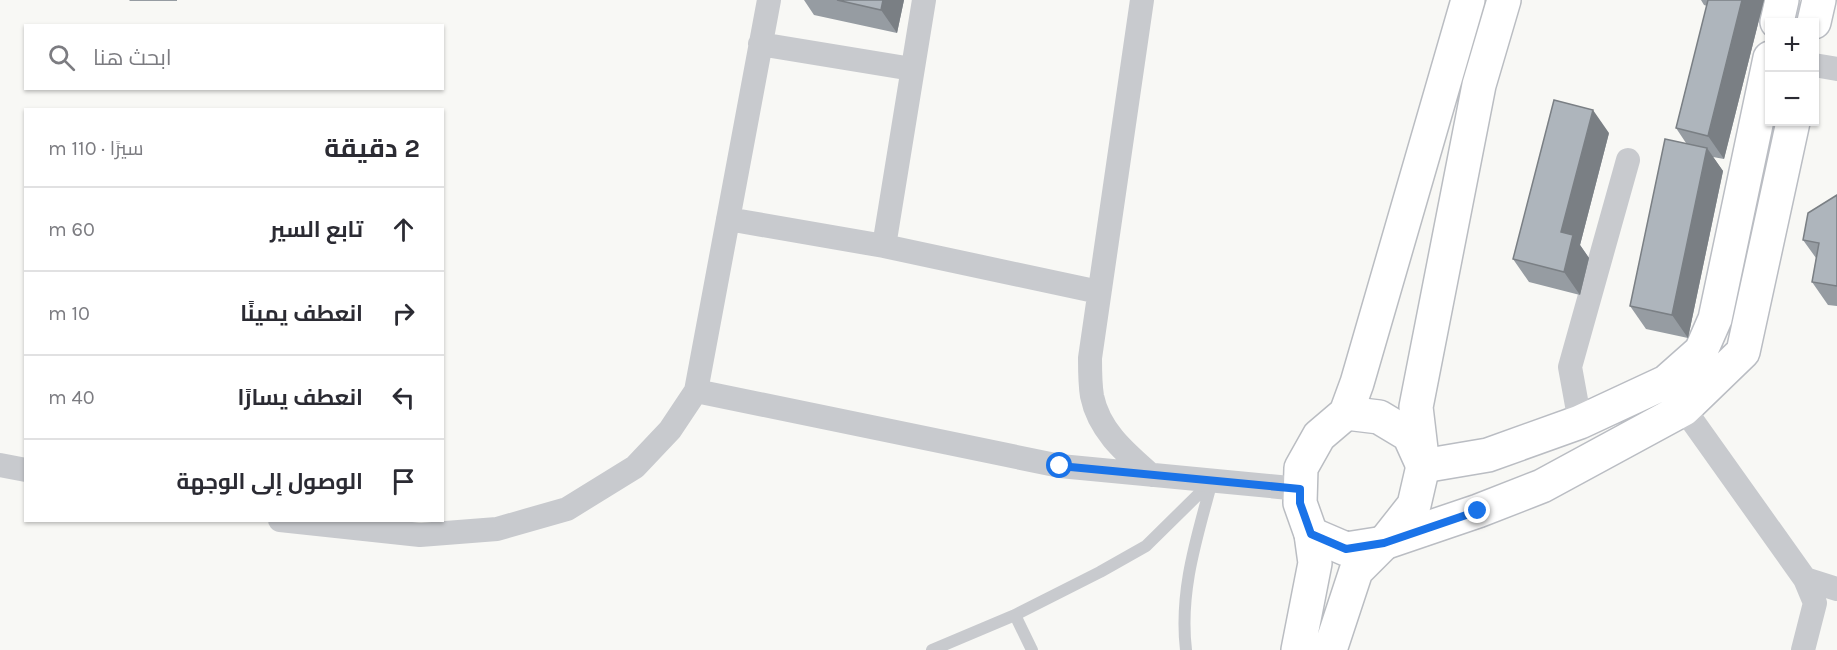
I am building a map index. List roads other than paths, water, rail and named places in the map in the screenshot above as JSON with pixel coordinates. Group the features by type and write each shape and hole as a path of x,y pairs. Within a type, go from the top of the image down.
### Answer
{"main road":[{"path":"1298,650 1316,563 1311,534 1300,503 1301,468 1318,436 1346,412 1468,0"},
{"path":"1330,650 1356,571 1384,543 1414,505 1423,466 1416,407 1479,85 1504,0"},
{"path":"1778,18 1782,0"},
{"path":"1815,18 1819,0"},
{"path":"1423,466 1488,455 1580,422 1666,382 1701,351 1715,319 1767,72"},
{"path":"1311,534 1346,549 1384,543 1542,486 1684,409 1743,352 1792,126"},
{"path":"1346,412 1379,417 1409,435 1423,466"}],"street":[{"path":"299,522 420,535 497,529 567,509 635,467 670,430 696,391 769,0"},
{"path":"884,246 924,0"},
{"path":"1142,0 1090,358 1092,397 1101,420 1115,442 1151,475"},
{"path":"760,45 912,69"},
{"path":"1819,66 1837,69"},
{"path":"1580,422 1570,367 1628,160"},
{"path":"728,219 884,246 1099,292"},
{"path":"696,391 1060,466 1300,489"},
{"path":"1684,409 1805,579 1815,603 1803,650"},
{"path":"0,465 24,470"},
{"path":"1805,579 1837,589"}],"lane":[{"path":"932,650 1015,615 1146,546 1212,480"},
{"path":"1186,650 1183,624 1188,572 1212,480"},
{"path":"1015,615 1032,650"}]}
